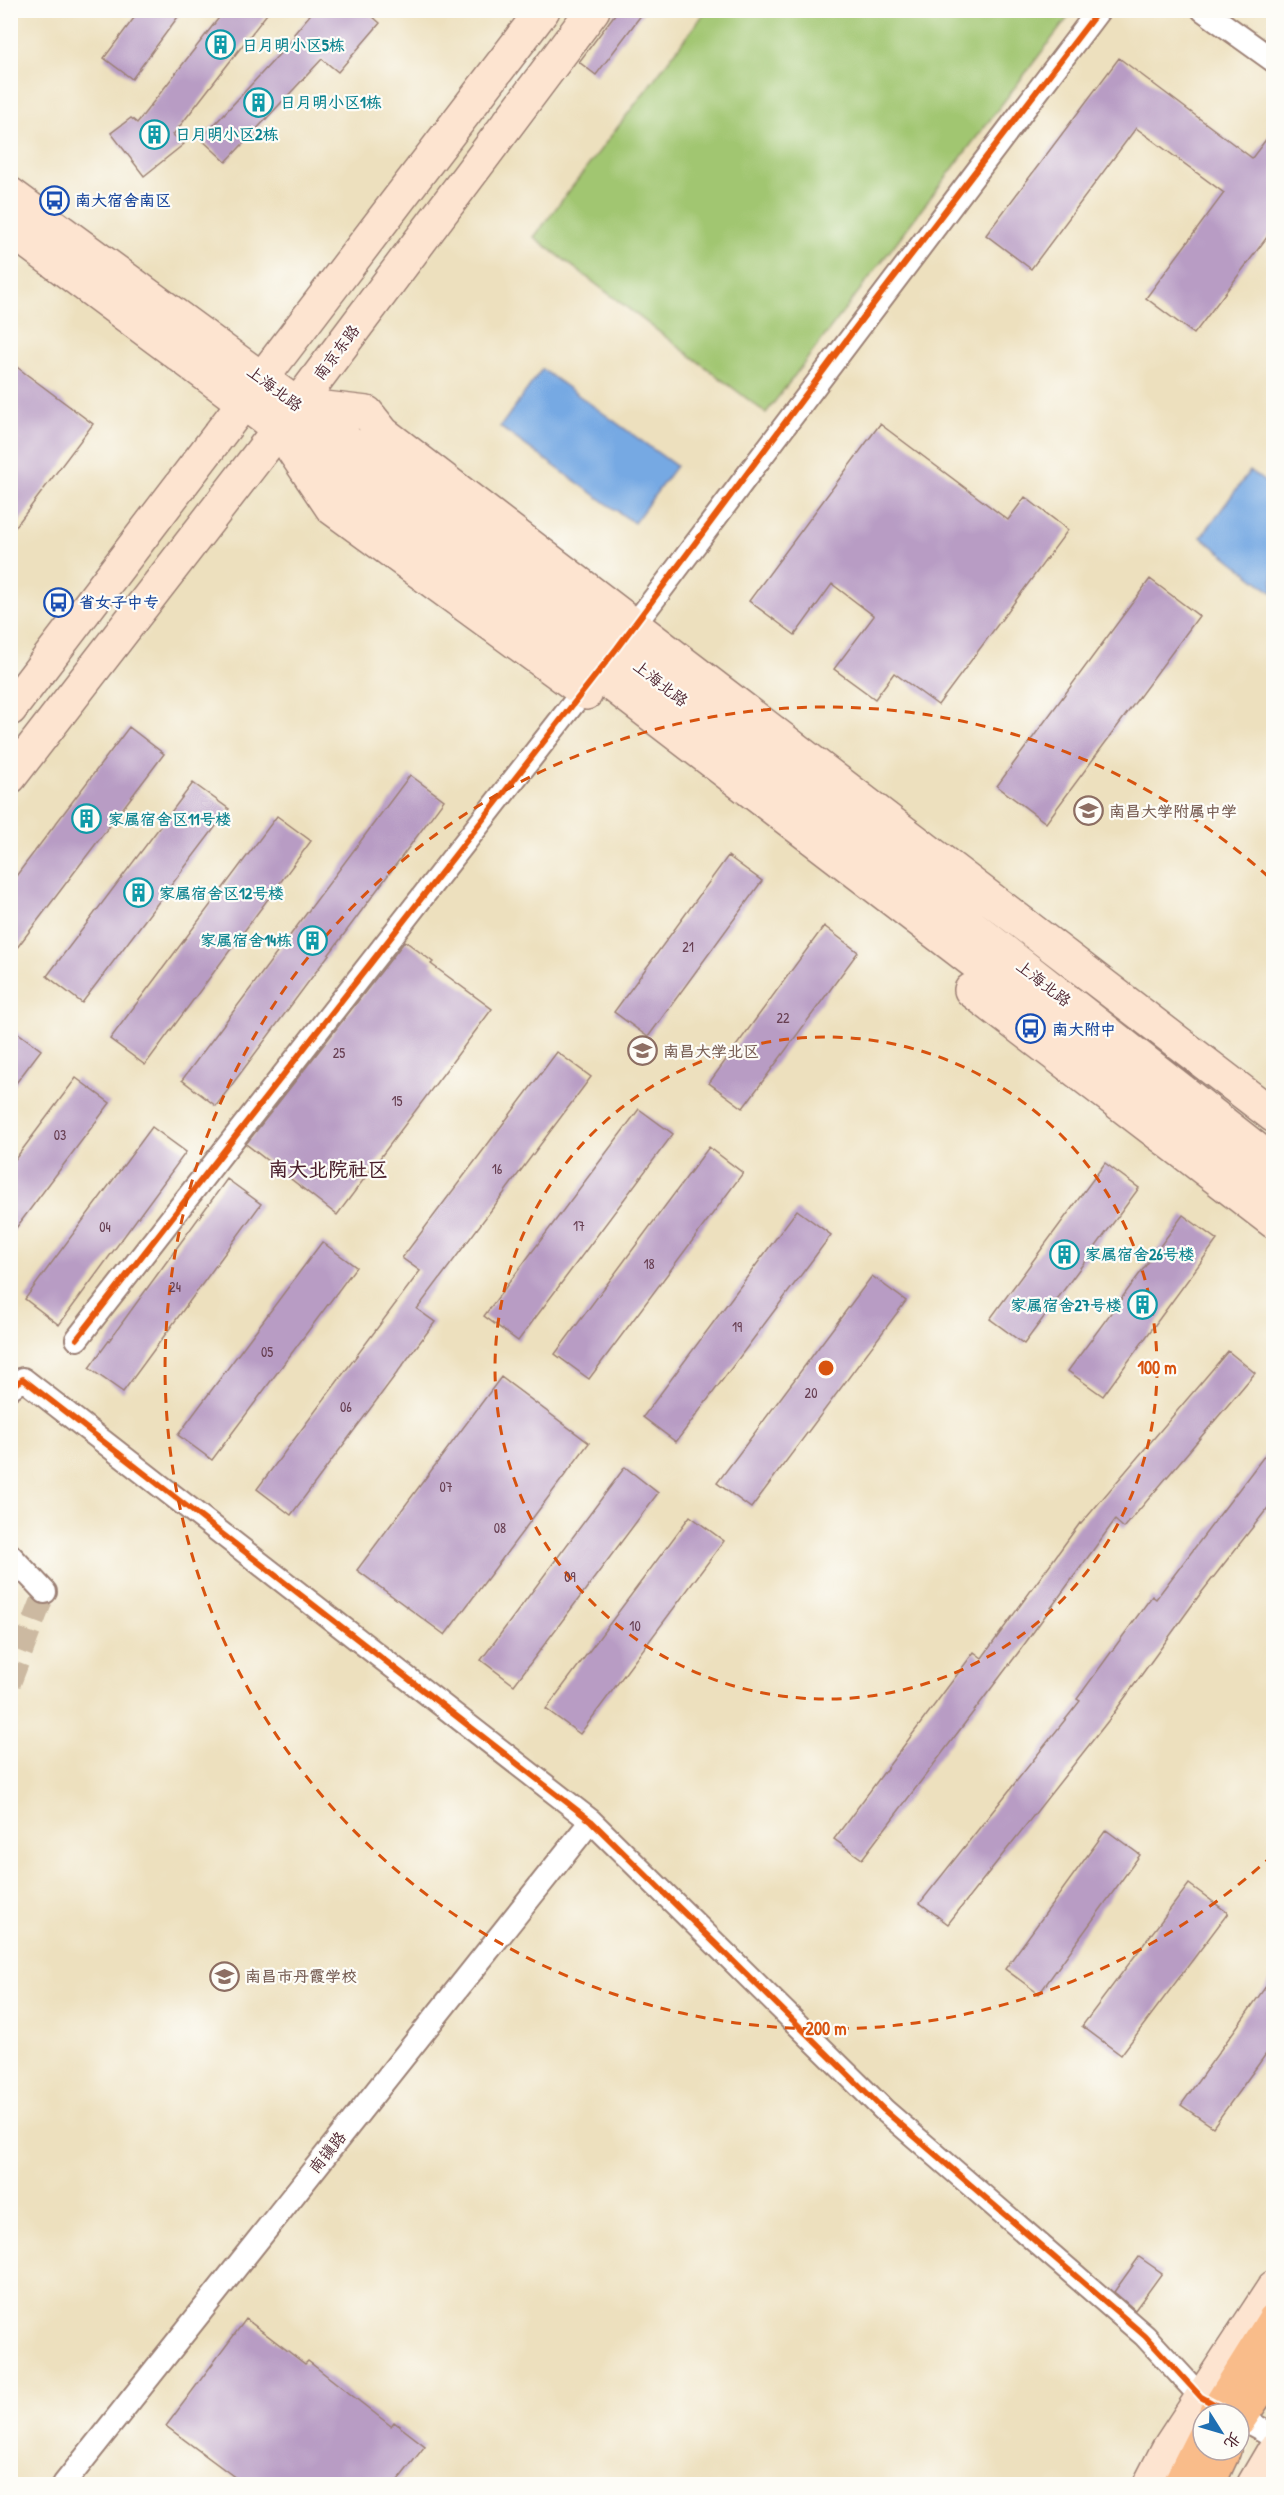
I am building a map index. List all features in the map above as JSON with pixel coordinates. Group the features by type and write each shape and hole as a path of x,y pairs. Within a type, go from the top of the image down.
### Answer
{"main road":[{"path":"10,709 543,10"},
{"name":"南京东路","path":"10,777 288,417 593,10"},
{"name":"上海北路","path":"10,194 251,390"},
{"name":"上海北路","path":"10,229 288,417 626,636 1274,1163"},
{"name":"上海北路","path":"288,417 590,682 1274,1192"},
{"path":"626,636 1274,1116"},
{"path":"590,682 1274,1222"},
{"path":"1230,2402 1274,2287"},
{"path":"1231,2402 1274,2320"},
{"path":"1237,2402 1274,2368"},
{"path":"1150,2484 1168,2449 1191,2434"},
{"path":"1254,2484 1274,2450"},
{"path":"1180,2484 1191,2462"},
{"path":"1208,2484 1218,2462"}],"street":[{"path":"77,1339 626,636 1099,10"},
{"path":"1203,10 1274,61"},
{"path":"10,1388 23,1379 591,1821 884,2110 1145,2336 1215,2402"},
{"path":"10,1555 45,1592"},
{"name":"南镇路","path":"64,2484 591,1821"},
{"path":"1251,2424 1274,2436"}],"green space":[{"path":"706,11 1073,11 766,413 534,237"}],"water":[{"path":"542,369 676,466 634,523 500,427"},
{"path":"1250,471 1273,488 1273,593 1201,537"}],"building":[{"path":"140,10 183,10 132,79 104,58"},
{"path":"225,10 270,10 173,135 184,144 144,176 111,133 131,118 137,123"},
{"path":"314,10 365,10 380,23 338,72 322,59 226,162 201,139 296,36 294,34"},
{"path":"618,10 645,10 596,75 579,62"},
{"path":"1119,58 1252,158 1274,129 1274,228 1194,334 1146,298 1224,193 1136,128 1031,269 986,235"},
{"path":"10,362 93,424 10,534"},
{"path":"880,424 1008,520 1025,497 1068,530 938,705 894,673 875,699 834,669 874,616 832,584 795,635 749,601"},
{"path":"1150,579 1199,616 1046,823 997,786"},
{"name":"家属宿舍区11号楼","path":"129,727 164,754 10,957 10,884"},
{"name":"家属宿舍14栋","path":"410,775 444,800 216,1106 182,1080"},
{"name":"家属宿舍区12号楼","path":"193,783 229,809 82,1003 47,976"},
{"path":"277,816 311,841 145,1065 110,1039"},
{"path":"728,856 762,881 648,1037 614,1012"},
{"path":"824,926 858,952 743,1108 709,1083"},
{"path":"405,941 433,962 431,964 492,1009 337,1215 246,1144"},
{"path":"10,1027 41,1050 10,1091"},
{"path":"557,1052 591,1077 417,1309 435,1322 291,1515 257,1489 420,1271 402,1258"},
{"path":"76,1078 110,1103 10,1236 10,1166"},
{"path":"639,1109 673,1134 518,1341 484,1316"},
{"path":"152,1127 186,1152 59,1325 25,1299"},
{"path":"709,1147 743,1173 589,1379 555,1354"},
{"name":"家属宿舍26号楼","path":"1105,1163 1139,1188 1024,1344 990,1319"},
{"path":"227,1179 261,1204 123,1392 89,1368"},
{"path":"797,1210 831,1235 676,1442 643,1417"},
{"name":"家属宿舍27号楼","path":"1183,1215 1217,1240 1103,1396 1068,1371"},
{"path":"322,1242 356,1267 212,1460 178,1435"},
{"path":"872,1276 906,1301 751,1508 717,1483"},
{"path":"1228,1351 1255,1373 1124,1528 1115,1520 1018,1653 862,1859 834,1839 974,1652 982,1658 1080,1523"},
{"path":"501,1377 589,1443 445,1635 357,1570"},
{"path":"1274,1443 1274,1500 1198,1597 1108,1721 948,1924 920,1903 1080,1701 1077,1699 1152,1596 1156,1599"},
{"path":"625,1467 658,1493 514,1685 481,1660"},
{"path":"690,1516 724,1541 580,1734 546,1709"},
{"path":"1106,1830 1140,1855 1039,1994 1005,1969"},
{"path":"1189,1884 1228,1913 1121,2055 1082,2026"},
{"path":"1274,1975 1274,2043 1213,2127 1181,2105"},
{"path":"1139,2257 1162,2273 1135,2310 1114,2292"},
{"path":"246,2319 305,2364 308,2361 391,2426 394,2422 425,2446 395,2484 244,2484 166,2426"}],"tunnel":[{"path":"10,1683 45,1592"}],"cycle path":[{"path":"77,1339 617,648 862,319 1099,10"},
{"path":"10,1388 23,1379 591,1821 884,2110 1145,2336 1201,2397 1210,2402"}],"place":[{"name":"日月明小区5栋","path":"221,45"},
{"name":"日月明小区1栋","path":"259,102"},
{"name":"日月明小区2栋","path":"154,134"},
{"name":"南大宿舍南区","path":"54,200"},
{"name":"省女子中专","path":"58,602"},
{"name":"南昌大学附属中学","path":"1088,811"},
{"name":"家属宿舍区11号楼","path":"87,819"},
{"name":"家属宿舍区12号楼","path":"138,893"},
{"name":"家属宿舍14栋","path":"313,940"},
{"name":"南大附中","path":"1031,1029"},
{"name":"南昌大学北区","path":"642,1051"},
{"name":"家属宿舍26号楼","path":"1064,1254"},
{"name":"家属宿舍27号楼","path":"1143,1305"},
{"name":"南昌市丹霞学校","path":"224,1976"}],"district":[{"name":"南大北院社区","path":"328,1168"}]}
